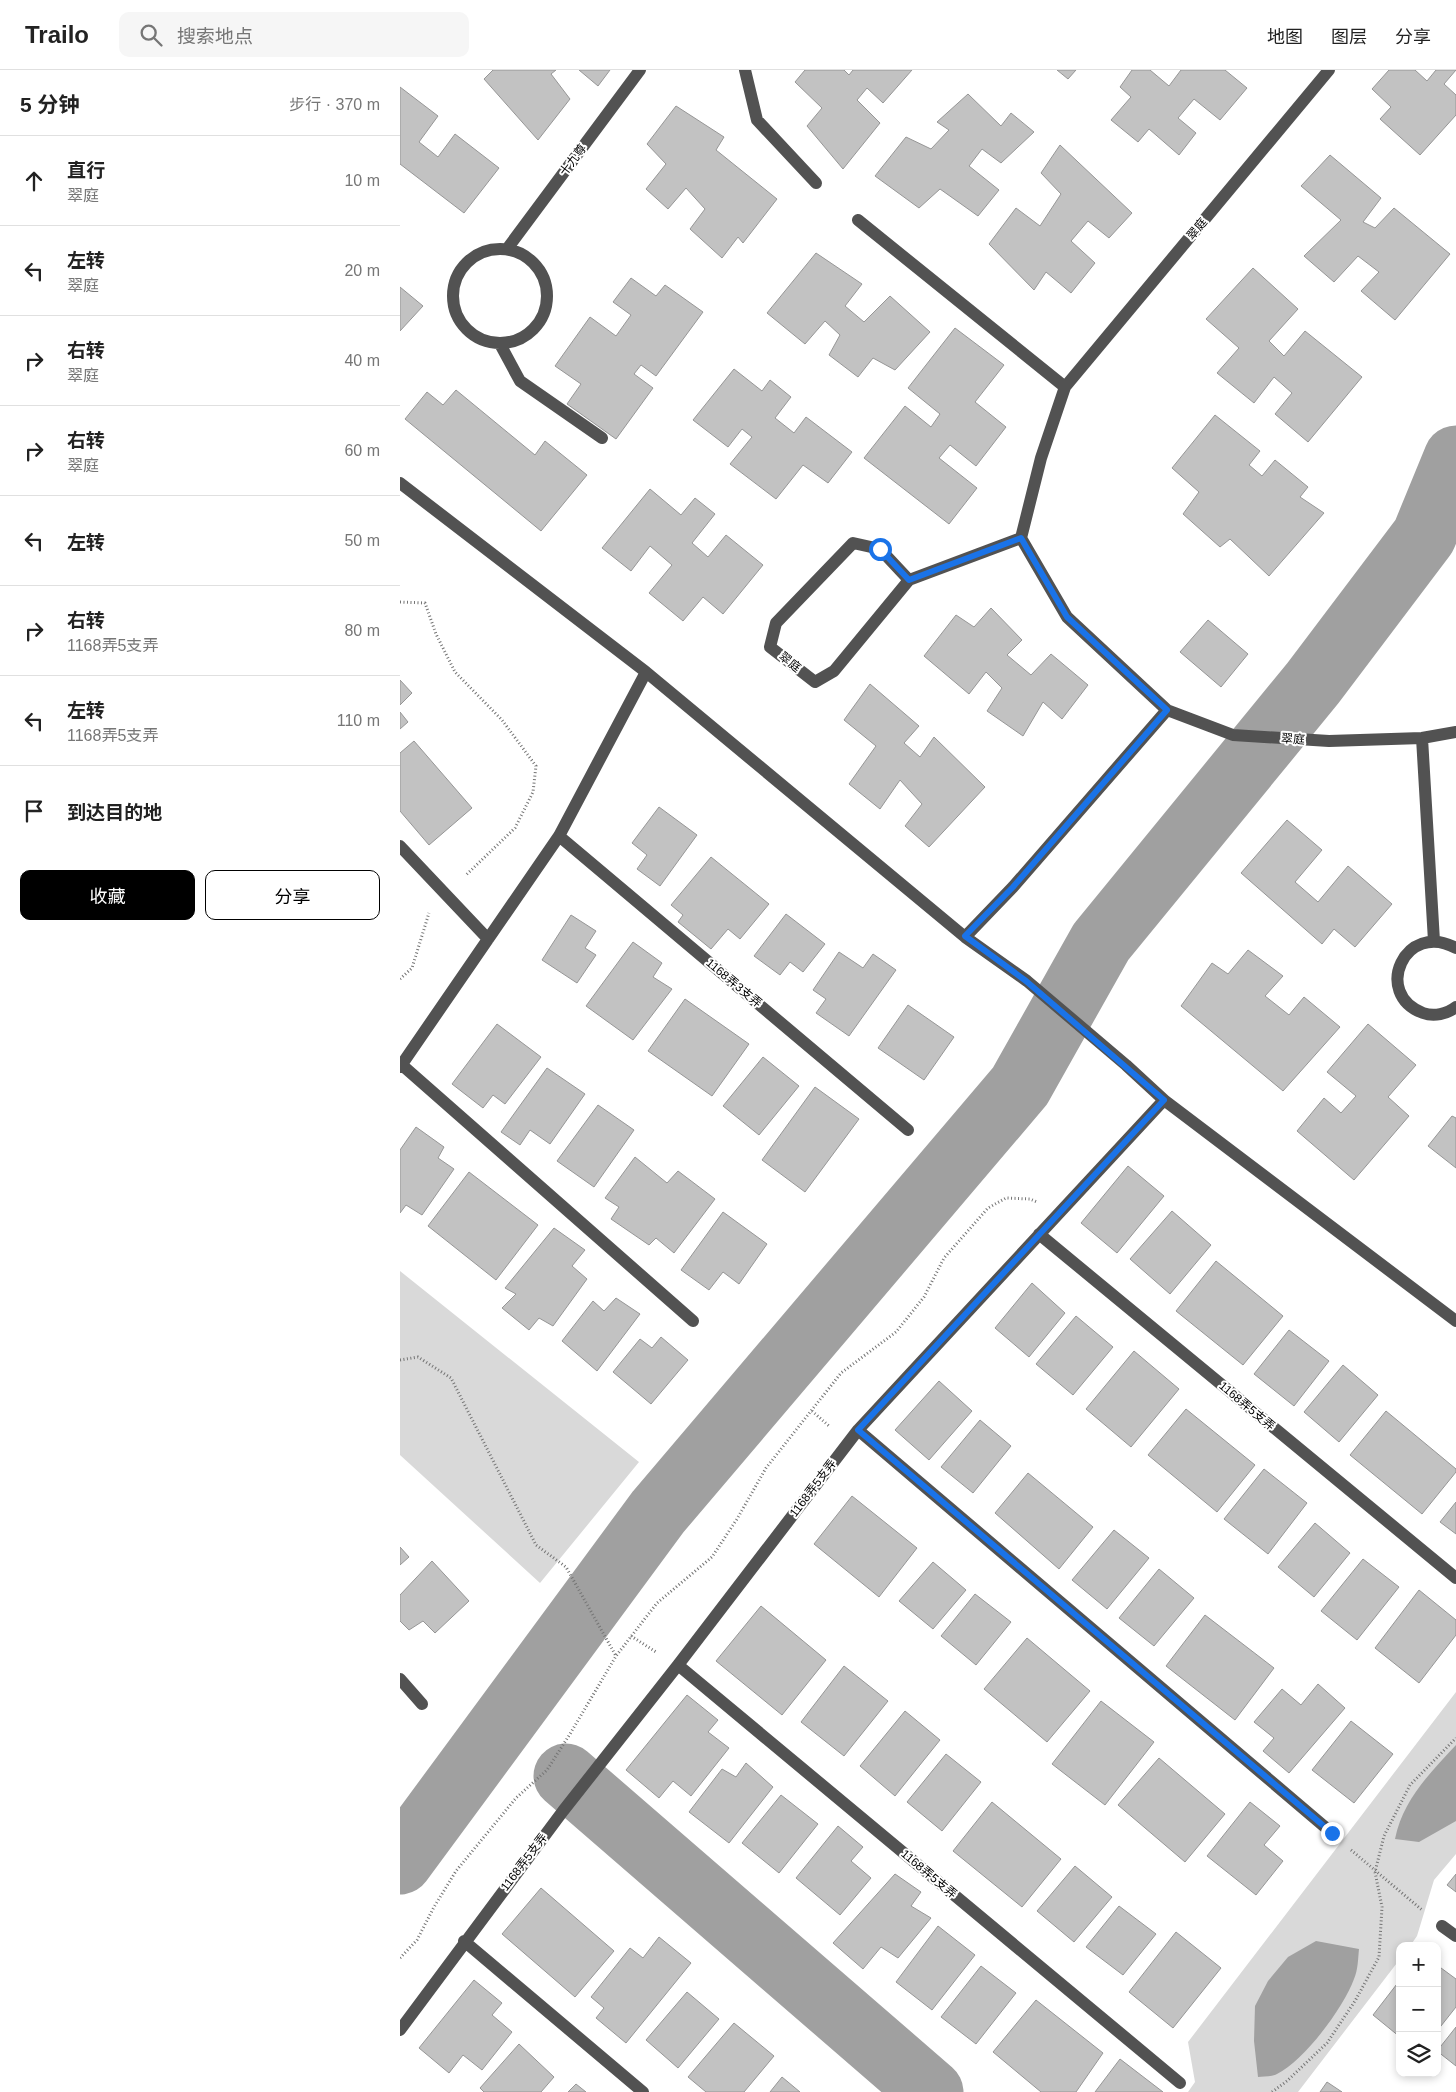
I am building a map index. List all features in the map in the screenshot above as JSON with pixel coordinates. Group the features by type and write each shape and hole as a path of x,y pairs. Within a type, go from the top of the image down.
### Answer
{"street":[{"name":"十九尊","path":"506,249 640,70"},
{"path":"745,70 756,120 816,183"},
{"name":"翠庭","path":"1328,70 1065,387 1041,458 1021,538 1067,617 1167,710 1233,735 1330,741 1422,738 1456,732"},
{"path":"858,220 1065,387"},
{"path":"506,249 522,254 534,263 543,277 547,292 546,308 540,322 529,334 516,341 500,344 485,341 471,334 460,323 454,308 452,293 456,278 464,265 477,255 491,250 506,249"},
{"path":"500,344 520,381 602,438"},
{"path":"400,484 646,672 965,936 1026,981 1126,1065 1164,1100 1456,1321"},
{"path":"909,580 1021,538"},
{"name":"翠庭","path":"853,543 880,549 909,580 834,672 814,682 770,647 776,623 853,543"},
{"path":"646,672 559,836 401,1066 693,1321"},
{"path":"965,936 1013,887 1167,710"},
{"path":"1422,738 1434,941"},
{"name":"1168弄3支弄","path":"559,836 908,1130"},
{"path":"400,846 488,939"},
{"path":"1456,948 1444,942 1422,942 1408,951 1400,962 1397,978 1399,991 1404,1000 1414,1009 1427,1014 1440,1014 1456,1007"},
{"name":"1168弄5支弄","path":"400,2030 464,1941 600,1762 678,1665 858,1430 1164,1100"},
{"name":"1168弄5支弄","path":"1038,1234 1456,1578"},
{"path":"858,1430 1332,1833"},
{"name":"1168弄5支弄","path":"678,1665 1180,2084"},
{"path":"400,1679 422,1704"},
{"path":"1442,1926 1456,1936"},
{"path":"464,1941 643,2092"}],"path":[{"path":"400,602 425,603 436,634 455,672 502,720 536,766 533,792 515,828 468,874 444,893 430,910 412,968 400,979"},
{"path":"400,1958 417,1940 456,1871 516,1798 546,1770 570,1734 616,1656 657,1603 712,1557 737,1519 766,1468 841,1373 896,1332 924,1297 944,1258 988,1208 1006,1198 1030,1199 1061,1210"},
{"path":"400,1360 418,1357 451,1378 536,1545 566,1568 616,1656"},
{"path":"1272,2092 1287,2081 1327,2043 1355,2001 1379,1957 1382,1907 1375,1872 1384,1836 1410,1785 1456,1738"},
{"path":"1332,1833 1375,1872 1442,1926"}],"shaded area":[{"path":"400,1271 639,1462 540,1583 400,1455"},
{"path":"1456,1692 1456,1854 1434,1880 1417,1936 1413,1942 1396,1942 1396,1964 1298,2092 1188,2092 1195,2082 1188,2042"},
{"path":"1456,1745 1456,1821 1419,1842 1395,1839 1404,1812 1418,1788"},
{"path":"1316,1941 1359,1949 1357,1968 1349,1991 1322,2032 1299,2058 1277,2074 1258,2077 1254,2041 1255,2006 1268,1981 1288,1957"}],"building":[{"path":"493,70 556,70 551,74 570,99 538,140 484,79"},
{"path":"579,70 610,70 598,86"},
{"path":"805,70 844,70 849,75 853,70 912,70 883,103 867,88 857,100 880,123 843,169 807,126 822,108 795,82"},
{"path":"1057,70 1076,70 1068,79"},
{"path":"1132,70 1150,70 1169,86 1181,70 1225,70 1247,88 1220,120 1194,99 1178,118 1196,133 1179,155 1149,129 1138,142 1111,120 1131,97 1120,87"},
{"path":"1389,70 1415,70 1427,81 1436,70 1456,70 1444,84 1456,95 1456,115 1420,155 1380,119 1391,107 1372,89"},
{"path":"400,87 438,116 419,142 438,157 455,134 499,168 464,213 400,164"},
{"path":"968,94 1001,126 1011,113 1034,132 1001,163 982,149 969,166 999,190 978,216 940,189 919,208 875,176 906,137 931,149 949,130 937,122"},
{"path":"676,106 724,137 716,150 777,199 743,243 738,237 722,258 690,229 705,209 686,188 668,209 646,189 666,164 647,144"},
{"path":"1060,145 1132,213 1109,238 1088,221 1071,241 1095,263 1071,293 1046,272 1034,290 989,244 1016,208 1040,226 1061,194 1041,173"},
{"path":"1330,155 1381,198 1363,222 1375,228 1394,208 1450,254 1395,320 1361,291 1379,272 1358,256 1334,282 1304,256 1341,220 1301,186"},
{"path":"816,253 862,284 845,306 864,322 890,296 930,332 895,370 873,358 858,377 829,355 840,335 825,321 805,344 767,313"},
{"path":"1253,268 1298,309 1269,341 1284,356 1305,331 1362,377 1308,442 1275,414 1292,393 1274,377 1254,403 1217,373 1239,348 1206,319"},
{"path":"631,278 656,296 665,285 703,312 656,376 641,365 634,374 653,388 616,439 567,404 581,384 555,366 590,317 616,336 631,315 613,302"},
{"path":"400,287 423,306 400,331"},
{"path":"955,328 1004,365 975,402 1006,427 976,466 950,445 939,458 977,488 949,524 864,458 905,406 931,427 940,414 908,388"},
{"path":"734,369 762,391 770,380 791,397 775,418 794,433 806,417 852,452 828,483 803,465 776,499 730,464 752,437 742,429 728,447 693,420"},
{"path":"456,390 535,455 545,441 587,475 541,531 405,419 427,392 443,405"},
{"path":"1215,415 1260,451 1249,465 1262,476 1275,460 1308,487 1300,497 1324,513 1269,576 1230,539 1220,547 1183,514 1199,492 1172,468"},
{"path":"650,489 681,515 695,498 715,514 692,543 708,557 726,535 763,565 723,614 703,597 683,621 649,593 672,565 650,546 631,571 602,548"},
{"path":"991,608 1022,640 1007,655 1031,675 1051,654 1088,685 1062,719 1043,702 1023,736 987,711 1002,688 986,672 969,694 924,656 956,615 974,627"},
{"path":"1208,620 1248,654 1221,687 1180,652"},
{"path":"400,680 412,693 400,705"},
{"path":"870,684 919,726 904,743 920,757 934,737 985,787 929,847 905,826 922,804 900,780 880,809 849,784 876,746 844,720"},
{"path":"400,712 408,722 400,729"},
{"path":"414,741 472,808 429,845 400,811 400,753"},
{"path":"659,807 697,835 660,886 637,869 647,855 632,843"},
{"path":"1287,820 1322,850 1295,882 1318,902 1348,866 1392,904 1355,947 1334,929 1322,944 1241,873"},
{"path":"711,857 769,904 740,939 728,929 711,949 678,922 683,915 671,905"},
{"path":"786,914 825,944 803,972 790,962 780,975 754,956"},
{"path":"571,915 596,931 585,948 596,955 577,983 542,960"},
{"path":"633,942 662,963 653,977 672,989 633,1040 586,1006"},
{"path":"1248,950 1283,976 1265,996 1289,1015 1304,997 1340,1027 1283,1091 1181,1006 1212,963 1228,974"},
{"path":"839,952 863,968 873,954 896,970 849,1036 816,1013 826,999 813,990"},
{"path":"685,999 749,1044 712,1096 648,1051"},
{"path":"908,1005 954,1037 924,1080 878,1048"},
{"path":"497,1024 541,1057 505,1104 493,1095 483,1108 452,1084"},
{"path":"1368,1024 1416,1065 1388,1097 1409,1116 1354,1180 1297,1131 1324,1098 1341,1113 1356,1096 1327,1072"},
{"path":"763,1057 799,1086 759,1135 723,1106"},
{"path":"547,1068 585,1094 550,1144 530,1130 520,1145 501,1132"},
{"path":"815,1087 859,1119 805,1192 762,1160"},
{"path":"598,1105 634,1130 594,1187 557,1161"},
{"path":"1452,1116 1456,1118 1456,1168 1428,1146"},
{"path":"416,1127 444,1147 438,1158 454,1169 422,1215 406,1205 400,1213 400,1150"},
{"path":"635,1157 667,1183 678,1171 715,1199 674,1253 656,1238 649,1245 611,1219 619,1207 605,1198"},
{"path":"1128,1166 1164,1196 1117,1253 1081,1223"},
{"path":"469,1172 538,1225 496,1280 428,1226"},
{"path":"1172,1211 1211,1245 1170,1294 1130,1259"},
{"path":"723,1212 767,1244 739,1284 723,1272 709,1290 681,1270"},
{"path":"554,1228 585,1250 572,1266 587,1279 553,1326 539,1318 529,1330 502,1308 516,1294 505,1288"},
{"path":"1216,1261 1283,1316 1243,1365 1176,1311"},
{"path":"1032,1283 1065,1313 1029,1357 995,1328"},
{"path":"616,1298 640,1314 597,1371 562,1341 593,1301 604,1311"},
{"path":"1076,1316 1113,1347 1073,1395 1036,1364"},
{"path":"1289,1330 1329,1361 1294,1406 1254,1374"},
{"path":"661,1337 688,1360 651,1404 613,1372 640,1339 652,1348"},
{"path":"1134,1351 1179,1389 1131,1447 1086,1409"},
{"path":"1343,1365 1378,1395 1339,1442 1304,1412"},
{"path":"939,1381 972,1411 929,1460 895,1430"},
{"path":"1186,1409 1255,1465 1217,1512 1148,1455"},
{"path":"1386,1411 1456,1469 1456,1472 1422,1514 1350,1455"},
{"path":"980,1420 1011,1446 973,1493 941,1467"},
{"path":"1264,1469 1307,1503 1268,1554 1224,1519"},
{"path":"1028,1473 1093,1527 1059,1569 995,1513"},
{"path":"852,1496 917,1548 879,1597 814,1544"},
{"path":"1456,1502 1456,1534 1440,1522"},
{"path":"1315,1523 1350,1553 1314,1597 1278,1567"},
{"path":"1114,1530 1149,1558 1107,1609 1072,1580"},
{"path":"400,1547 409,1557 400,1565"},
{"path":"1363,1559 1399,1587 1357,1640 1321,1611"},
{"path":"432,1561 469,1601 435,1633 423,1621 409,1630 400,1621 400,1595"},
{"path":"933,1562 966,1590 933,1629 899,1601"},
{"path":"1159,1569 1194,1598 1154,1646 1119,1618"},
{"path":"1419,1590 1456,1620 1456,1635 1419,1683 1375,1648"},
{"path":"975,1594 1011,1622 976,1665 941,1636"},
{"path":"761,1606 826,1660 782,1715 716,1661"},
{"path":"1205,1615 1274,1668 1235,1720 1166,1666"},
{"path":"1027,1638 1090,1691 1047,1742 984,1689"},
{"path":"844,1666 888,1701 844,1756 801,1722"},
{"path":"1318,1684 1345,1708 1289,1773 1263,1751 1274,1738 1254,1722 1282,1689 1301,1705"},
{"path":"687,1695 718,1720 708,1732 729,1748 691,1796 673,1781 659,1798 626,1770"},
{"path":"1101,1701 1154,1742 1105,1805 1052,1764"},
{"path":"905,1711 940,1740 895,1796 860,1766"},
{"path":"1351,1721 1393,1754 1354,1803 1312,1770"},
{"path":"946,1754 981,1782 942,1831 907,1802"},
{"path":"1159,1758 1225,1814 1185,1862 1118,1805"},
{"path":"746,1763 773,1787 729,1843 689,1812 722,1769 736,1777"},
{"path":"781,1795 818,1824 779,1873 742,1843"},
{"path":"992,1802 1061,1859 1022,1907 953,1851"},
{"path":"1250,1802 1280,1826 1264,1845 1283,1861 1256,1895 1207,1856"},
{"path":"838,1826 863,1847 851,1861 871,1878 840,1915 796,1878"},
{"path":"1075,1866 1112,1897 1074,1942 1037,1911"},
{"path":"895,1874 921,1892 911,1906 931,1918 898,1958 881,1947 863,1969 833,1943"},
{"path":"1456,1874 1456,1892 1447,1885"},
{"path":"541,1888 614,1951 575,1997 502,1934"},
{"path":"1119,1906 1156,1934 1123,1975 1086,1947"},
{"path":"938,1926 975,1955 932,2010 896,1982"},
{"path":"1176,1932 1221,1968 1173,2028 1129,1992"},
{"path":"659,1937 691,1963 626,2043 596,2018 604,2008 591,1997 630,1948 643,1958"},
{"path":"981,1966 1016,1993 976,2044 941,2017"},
{"path":"1441,1968 1456,1979 1456,2007 1441,2026"},
{"path":"474,1980 502,2003 492,2015 512,2032 482,2070 463,2055 449,2073 419,2048"},
{"path":"1396,1985 1396,2034 1373,2015"},
{"path":"687,1992 719,2019 678,2068 646,2040"},
{"path":"1036,2000 1103,2053 1076,2092 1041,2092 993,2052"},
{"path":"734,2023 774,2056 744,2092 706,2092 688,2077"},
{"path":"1456,2027 1456,2066 1441,2054 1441,2046"},
{"path":"519,2044 554,2077 541,2092 484,2092 480,2088"},
{"path":"1120,2059 1163,2092 1095,2092"},
{"path":"782,2077 800,2092 770,2092"},
{"path":"1327,2082 1342,2092 1320,2092"},
{"path":"576,2084 586,2092 568,2092"}],"waterway":[{"path":"400,1862 658,1512 1020,1086 1101,942 1313,683 1424,536 1456,458"},
{"path":"566,1776 931,2092"}],"route":[{"path":"880,549 909,580 1021,538 1067,617 1167,710 1013,887 965,936 1026,981 1126,1065 1164,1100 858,1430 1332,1833"}]}
